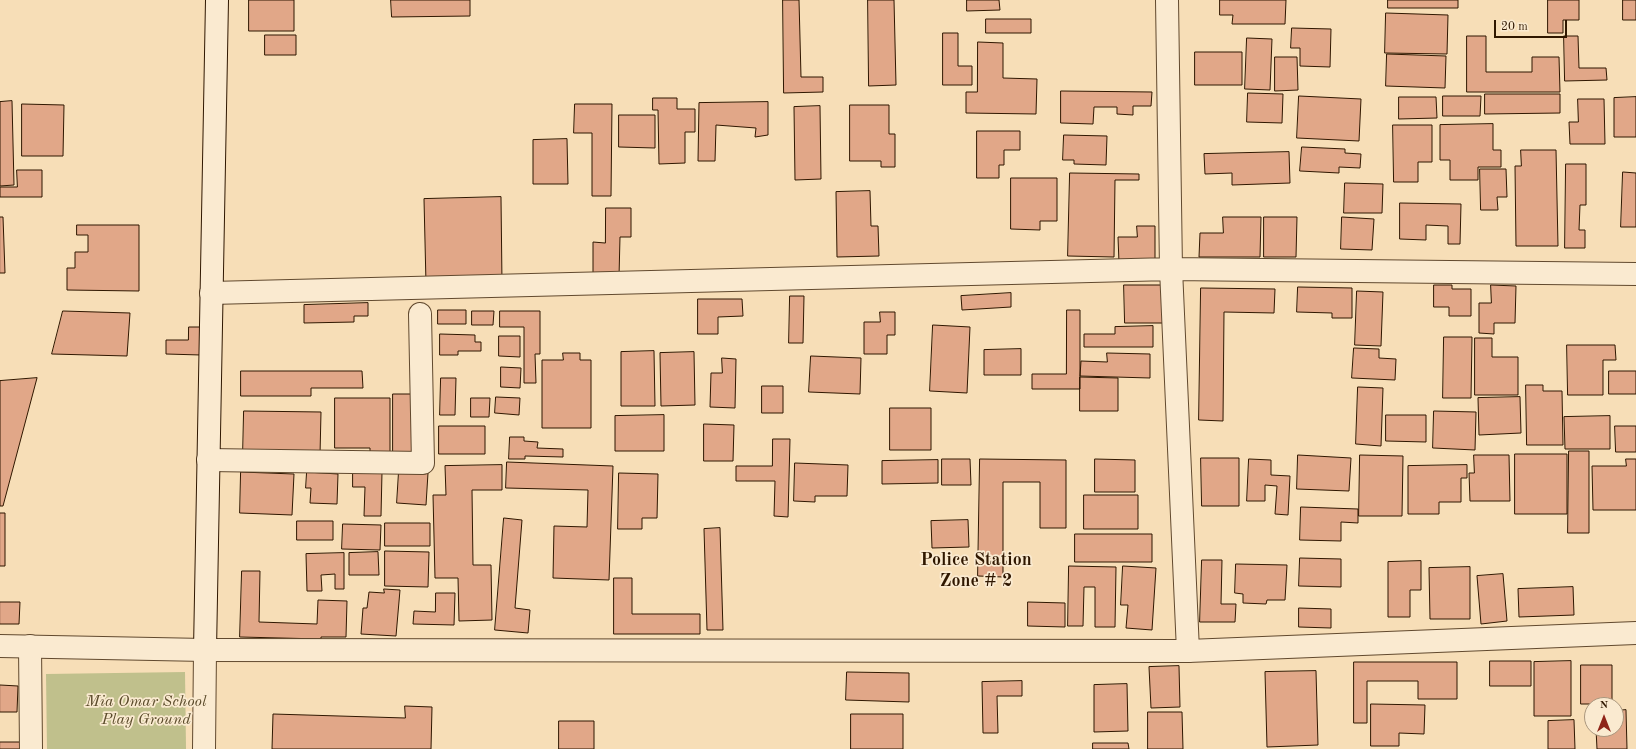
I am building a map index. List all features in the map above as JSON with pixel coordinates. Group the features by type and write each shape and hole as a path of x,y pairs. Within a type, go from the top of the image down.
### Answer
{"street":[{"path":"204,749 217,0"},
{"path":"1167,0 1171,269 1188,651"},
{"path":"211,293 1171,269 1636,274"},
{"path":"208,460 423,464 420,314"},
{"path":"0,646 205,650 1188,651 1636,633"},
{"path":"30,646 31,749"}],"green space":[{"name":"Mia Omar School Play Ground","path":"185,672 186,749 47,749 46,674"}],"building":[{"path":"249,0 294,0 294,31 249,31"},
{"path":"391,0 470,0 470,16 392,17"},
{"path":"783,0 799,0 801,77 823,77 823,92 784,93"},
{"path":"868,0 894,0 896,85 869,86"},
{"path":"967,0 999,0 1000,10 967,11"},
{"path":"1220,0 1286,0 1285,24 1232,24 1233,15 1220,15"},
{"path":"1388,0 1458,0 1458,8 1388,8"},
{"path":"1548,0 1579,0 1579,20 1563,20 1563,33 1548,33"},
{"path":"1623,0 1636,0 1636,20 1623,20"},
{"path":"1386,13 1448,15 1447,54 1385,53"},
{"path":"986,19 1031,19 1031,33 986,33"},
{"path":"1292,28 1331,29 1330,67 1300,66 1300,48 1291,48"},
{"path":"943,33 958,33 958,66 972,66 972,85 943,85"},
{"path":"265,35 296,35 296,55 265,55"},
{"path":"1467,36 1486,36 1486,72 1532,72 1532,57 1559,57 1560,92 1467,92"},
{"path":"1564,36 1578,36 1579,68 1606,68 1607,80 1565,81"},
{"path":"1247,38 1272,39 1270,90 1245,89"},
{"path":"978,42 1003,43 1003,78 1037,79 1036,114 966,113 966,92 977,92"},
{"path":"1195,52 1242,52 1242,85 1195,85"},
{"path":"1387,54 1446,56 1445,88 1386,86"},
{"path":"1275,57 1297,57 1298,90 1275,91"},
{"path":"1061,91 1152,92 1151,106 1133,106 1133,115 1117,114 1117,107 1094,107 1093,124 1061,123"},
{"path":"1248,93 1283,94 1282,123 1247,122"},
{"path":"1485,94 1560,94 1560,113 1485,114"},
{"path":"1299,96 1361,99 1359,141 1297,138"},
{"path":"1443,96 1481,96 1480,116 1443,116"},
{"path":"1399,97 1436,97 1437,118 1399,119"},
{"path":"1636,97 1636,137 1614,137 1614,98"},
{"path":"653,98 677,98 677,109 695,109 695,132 685,132 685,163 659,164 658,110 653,110"},
{"path":"1578,99 1604,99 1605,144 1570,144 1569,122 1578,122"},
{"path":"12,101 14,185 0,186 0,102"},
{"path":"768,102 768,135 755,137 756,128 716,125 715,161 698,161 699,103"},
{"path":"22,104 64,105 63,156 22,156"},
{"path":"575,104 612,104 611,196 592,196 592,133 574,133"},
{"path":"850,105 889,105 889,134 895,134 895,167 881,167 881,161 850,161"},
{"path":"820,106 821,179 795,180 794,107"},
{"path":"619,115 655,115 655,148 619,147"},
{"path":"1493,124 1493,150 1501,150 1501,167 1478,167 1478,180 1450,180 1450,160 1440,160 1440,125"},
{"path":"1393,125 1432,125 1432,162 1418,162 1418,182 1394,182"},
{"path":"977,131 1020,131 1020,150 1004,150 1004,165 999,165 999,178 977,178"},
{"path":"1064,135 1107,136 1106,165 1074,164 1074,160 1063,160"},
{"path":"567,139 568,184 533,184 533,140"},
{"path":"1302,147 1345,149 1345,153 1361,154 1360,168 1339,167 1339,173 1300,171"},
{"path":"1521,150 1556,150 1558,246 1516,246 1515,166 1521,166"},
{"path":"1289,152 1290,183 1232,185 1232,173 1205,174 1204,154"},
{"path":"1566,164 1586,164 1586,205 1580,205 1579,230 1585,230 1585,248 1565,248"},
{"path":"1480,169 1506,169 1507,197 1497,197 1498,210 1481,210"},
{"path":"17,170 42,170 42,197 0,197 0,187 17,187"},
{"path":"1623,172 1636,173 1636,227 1621,227"},
{"path":"1070,173 1139,174 1139,180 1115,180 1114,257 1068,256"},
{"path":"1011,178 1057,178 1057,221 1040,221 1040,230 1011,229"},
{"path":"1345,183 1383,184 1382,213 1344,213"},
{"path":"870,191 871,226 878,226 879,256 837,257 836,192"},
{"path":"501,197 502,283 426,284 424,199"},
{"path":"1400,203 1461,204 1460,244 1448,244 1448,226 1426,225 1426,240 1400,239"},
{"path":"606,208 631,208 631,237 620,237 619,277 593,277 593,242 605,243"},
{"path":"0,217 3,217 5,273 0,273"},
{"path":"1223,217 1261,217 1260,257 1199,257 1200,233 1223,233"},
{"path":"1264,217 1297,217 1296,257 1264,257"},
{"path":"1342,217 1374,219 1372,250 1341,249"},
{"path":"77,225 139,225 139,291 67,290 67,268 75,268 75,252 88,252 88,235 77,235"},
{"path":"1137,226 1155,226 1155,262 1119,263 1118,237 1137,237"},
{"path":"1124,285 1163,285 1163,323 1125,323"},
{"path":"1434,285 1452,285 1452,289 1471,289 1471,316 1449,316 1449,307 1434,307"},
{"path":"1491,285 1516,286 1515,323 1494,323 1494,334 1479,333 1479,303 1491,303"},
{"path":"1298,287 1352,288 1352,318 1332,318 1332,313 1297,312"},
{"path":"1201,288 1275,289 1274,313 1224,312 1223,421 1199,420"},
{"path":"1357,291 1383,292 1381,346 1355,345"},
{"path":"1011,293 1011,307 962,310 961,296"},
{"path":"790,296 804,296 803,343 789,343"},
{"path":"698,299 742,299 743,316 718,317 718,334 698,334"},
{"path":"368,303 368,316 354,316 354,322 304,323 304,305"},
{"path":"438,310 466,310 466,324 438,324"},
{"path":"1067,310 1080,310 1080,389 1032,389 1032,374 1066,374"},
{"path":"63,311 130,313 127,356 52,354"},
{"path":"472,311 494,311 493,325 472,325"},
{"path":"500,311 540,311 540,354 535,354 536,383 524,383 524,327 500,327"},
{"path":"880,312 895,312 895,335 887,335 887,354 864,354 864,322 880,322"},
{"path":"933,325 970,327 967,393 930,391"},
{"path":"1153,326 1153,347 1084,347 1084,334 1115,334 1115,327"},
{"path":"189,327 201,327 201,355 166,354 166,340 188,340"},
{"path":"440,334 475,335 475,342 481,342 481,351 458,351 458,355 440,355"},
{"path":"499,336 520,336 520,357 499,356"},
{"path":"1444,337 1472,337 1471,398 1443,398"},
{"path":"1475,338 1492,338 1492,357 1518,357 1518,395 1475,395"},
{"path":"1567,345 1615,345 1616,360 1603,360 1603,395 1568,395"},
{"path":"1354,348 1379,349 1379,358 1396,359 1395,380 1352,378"},
{"path":"1021,349 1021,375 984,375 984,350"},
{"path":"654,351 655,406 621,406 621,352"},
{"path":"694,352 695,405 661,406 660,353"},
{"path":"563,353 580,353 580,360 591,360 591,428 542,428 542,360 563,360"},
{"path":"1107,353 1150,354 1150,378 1080,376 1081,361 1107,362"},
{"path":"811,356 861,358 860,394 809,392"},
{"path":"722,358 736,359 735,408 710,407 711,373 722,373"},
{"path":"501,367 521,368 520,388 501,387"},
{"path":"241,371 362,371 363,388 311,388 311,396 241,396"},
{"path":"1609,371 1636,371 1636,394 1609,394"},
{"path":"1080,377 1118,378 1118,411 1080,411"},
{"path":"37,378 3,506 0,506 0,381"},
{"path":"441,378 456,378 455,415 440,415"},
{"path":"1526,385 1543,385 1543,391 1562,391 1563,445 1527,445"},
{"path":"762,386 783,386 783,413 762,413"},
{"path":"1358,387 1383,388 1381,446 1356,444"},
{"path":"393,394 418,394 418,458 393,458"},
{"path":"496,397 520,398 519,415 495,413"},
{"path":"1520,397 1521,433 1479,435 1478,398"},
{"path":"335,398 390,398 390,458 370,458 370,448 335,448"},
{"path":"471,398 490,398 489,417 471,417"},
{"path":"890,408 931,408 931,450 890,450"},
{"path":"244,411 321,412 320,455 243,454"},
{"path":"1434,411 1476,412 1475,450 1433,448"},
{"path":"664,415 664,451 615,451 615,416"},
{"path":"1386,415 1426,415 1426,442 1386,441"},
{"path":"1610,416 1610,449 1565,449 1564,417"},
{"path":"704,424 734,425 733,461 704,461"},
{"path":"439,426 485,426 485,454 439,454"},
{"path":"1615,426 1636,426 1636,452 1616,452"},
{"path":"510,437 524,437 524,441 538,442 537,448 563,449 563,457 525,456 525,459 509,459"},
{"path":"773,439 790,439 788,517 774,516 775,481 736,481 736,466 772,466"},
{"path":"1569,451 1589,451 1589,533 1568,533"},
{"path":"1515,454 1567,454 1567,514 1515,514"},
{"path":"1298,455 1351,458 1349,491 1297,489"},
{"path":"1360,455 1403,456 1402,516 1359,516"},
{"path":"1474,455 1509,455 1510,501 1470,501 1469,473 1474,473"},
{"path":"1201,458 1239,458 1239,506 1202,506"},
{"path":"942,459 970,459 971,485 942,485"},
{"path":"980,459 1066,460 1066,528 1040,528 1040,482 1003,482 1003,577 978,576"},
{"path":"1095,459 1135,460 1135,492 1095,492"},
{"path":"1249,459 1271,460 1271,475 1290,476 1288,515 1275,514 1277,486 1265,485 1265,501 1247,501"},
{"path":"1626,459 1636,459 1636,510 1593,510 1592,466 1626,466"},
{"path":"938,460 938,483 882,484 882,461"},
{"path":"507,462 613,466 609,580 553,578 554,526 587,527 588,490 506,488"},
{"path":"795,463 848,465 847,496 815,496 815,502 794,501"},
{"path":"502,465 502,490 472,490 473,565 491,565 492,620 459,621 458,578 435,578 433,495 446,495 445,466"},
{"path":"1467,465 1467,478 1461,478 1461,502 1439,502 1439,514 1408,514 1408,466"},
{"path":"399,471 428,473 426,505 397,503"},
{"path":"241,472 294,474 292,515 240,513"},
{"path":"307,472 338,474 337,504 310,503 311,488 306,488"},
{"path":"353,472 382,472 381,516 364,516 365,487 353,487"},
{"path":"619,473 658,474 657,518 642,518 642,529 618,529"},
{"path":"1084,495 1138,495 1138,529 1084,529"},
{"path":"1301,507 1358,509 1358,523 1341,522 1341,541 1300,540"},
{"path":"0,513 5,513 5,566 0,566"},
{"path":"504,518 522,520 515,608 530,610 528,633 495,630"},
{"path":"968,520 969,547 932,548 931,521"},
{"path":"297,521 333,521 333,540 297,540"},
{"path":"385,523 430,523 430,546 385,546"},
{"path":"343,524 381,525 380,550 342,549"},
{"path":"720,528 723,630 707,630 704,529"},
{"path":"1075,534 1152,534 1152,562 1075,562"},
{"path":"385,551 429,552 428,587 385,586"},
{"path":"378,552 379,575 349,575 349,553"},
{"path":"344,553 344,589 335,589 335,574 321,575 322,591 307,591 306,554"},
{"path":"1300,558 1341,559 1341,587 1299,586"},
{"path":"1202,560 1222,560 1221,604 1236,604 1235,622 1200,622"},
{"path":"1421,561 1421,590 1410,590 1410,617 1388,617 1388,562"},
{"path":"1236,564 1287,565 1285,600 1267,600 1266,604 1243,603 1243,594 1235,593"},
{"path":"1069,566 1116,567 1115,627 1095,627 1095,587 1084,587 1083,626 1068,626"},
{"path":"1123,566 1156,568 1152,630 1126,628 1128,605 1121,605"},
{"path":"1470,567 1470,619 1430,619 1429,568"},
{"path":"242,571 260,571 259,622 317,624 318,600 347,601 346,637 321,637 321,639 240,637"},
{"path":"1503,574 1507,621 1481,624 1477,576"},
{"path":"614,578 632,578 632,614 700,614 700,634 614,634"},
{"path":"1573,587 1574,615 1519,617 1518,589"},
{"path":"384,589 400,590 396,636 361,634 363,608 367,608 369,592 384,593"},
{"path":"436,593 455,593 454,625 413,624 414,611 435,612"},
{"path":"0,602 20,602 19,624 0,624"},
{"path":"1028,602 1065,603 1065,627 1028,626"},
{"path":"1299,608 1331,609 1331,628 1299,627"},
{"path":"1490,661 1531,661 1531,686 1490,686"},
{"path":"1571,661 1571,716 1534,716 1534,662"},
{"path":"1354,662 1457,662 1457,699 1418,699 1418,681 1367,681 1367,723 1354,723"},
{"path":"1581,665 1612,665 1612,697 1584,697 1584,704 1581,704"},
{"path":"1179,666 1180,707 1151,708 1149,667"},
{"path":"1316,671 1318,745 1267,747 1265,672"},
{"path":"847,672 909,673 909,702 846,700"},
{"path":"1022,681 1022,696 997,696 998,733 983,733 982,682"},
{"path":"1127,684 1128,731 1094,732 1094,685"},
{"path":"0,685 18,686 17,712 0,712"},
{"path":"1371,704 1425,705 1424,734 1399,733 1399,746 1371,746"},
{"path":"405,706 432,707 431,749 272,749 273,714 405,718"},
{"path":"1624,710 1626,710 1627,749 1597,749 1596,737 1624,737"},
{"path":"1148,712 1182,712 1183,749 1148,749"},
{"path":"851,714 903,714 903,749 851,749"},
{"path":"1574,720 1575,749 1548,749 1548,721"},
{"path":"559,721 594,721 594,749 559,749"},
{"path":"0,742 20,742 20,749 0,749"},
{"path":"1093,743 1128,743 1129,749 1093,749"}],"district":[{"name":"Police Station Zone # 2","path":"976,570"}]}
